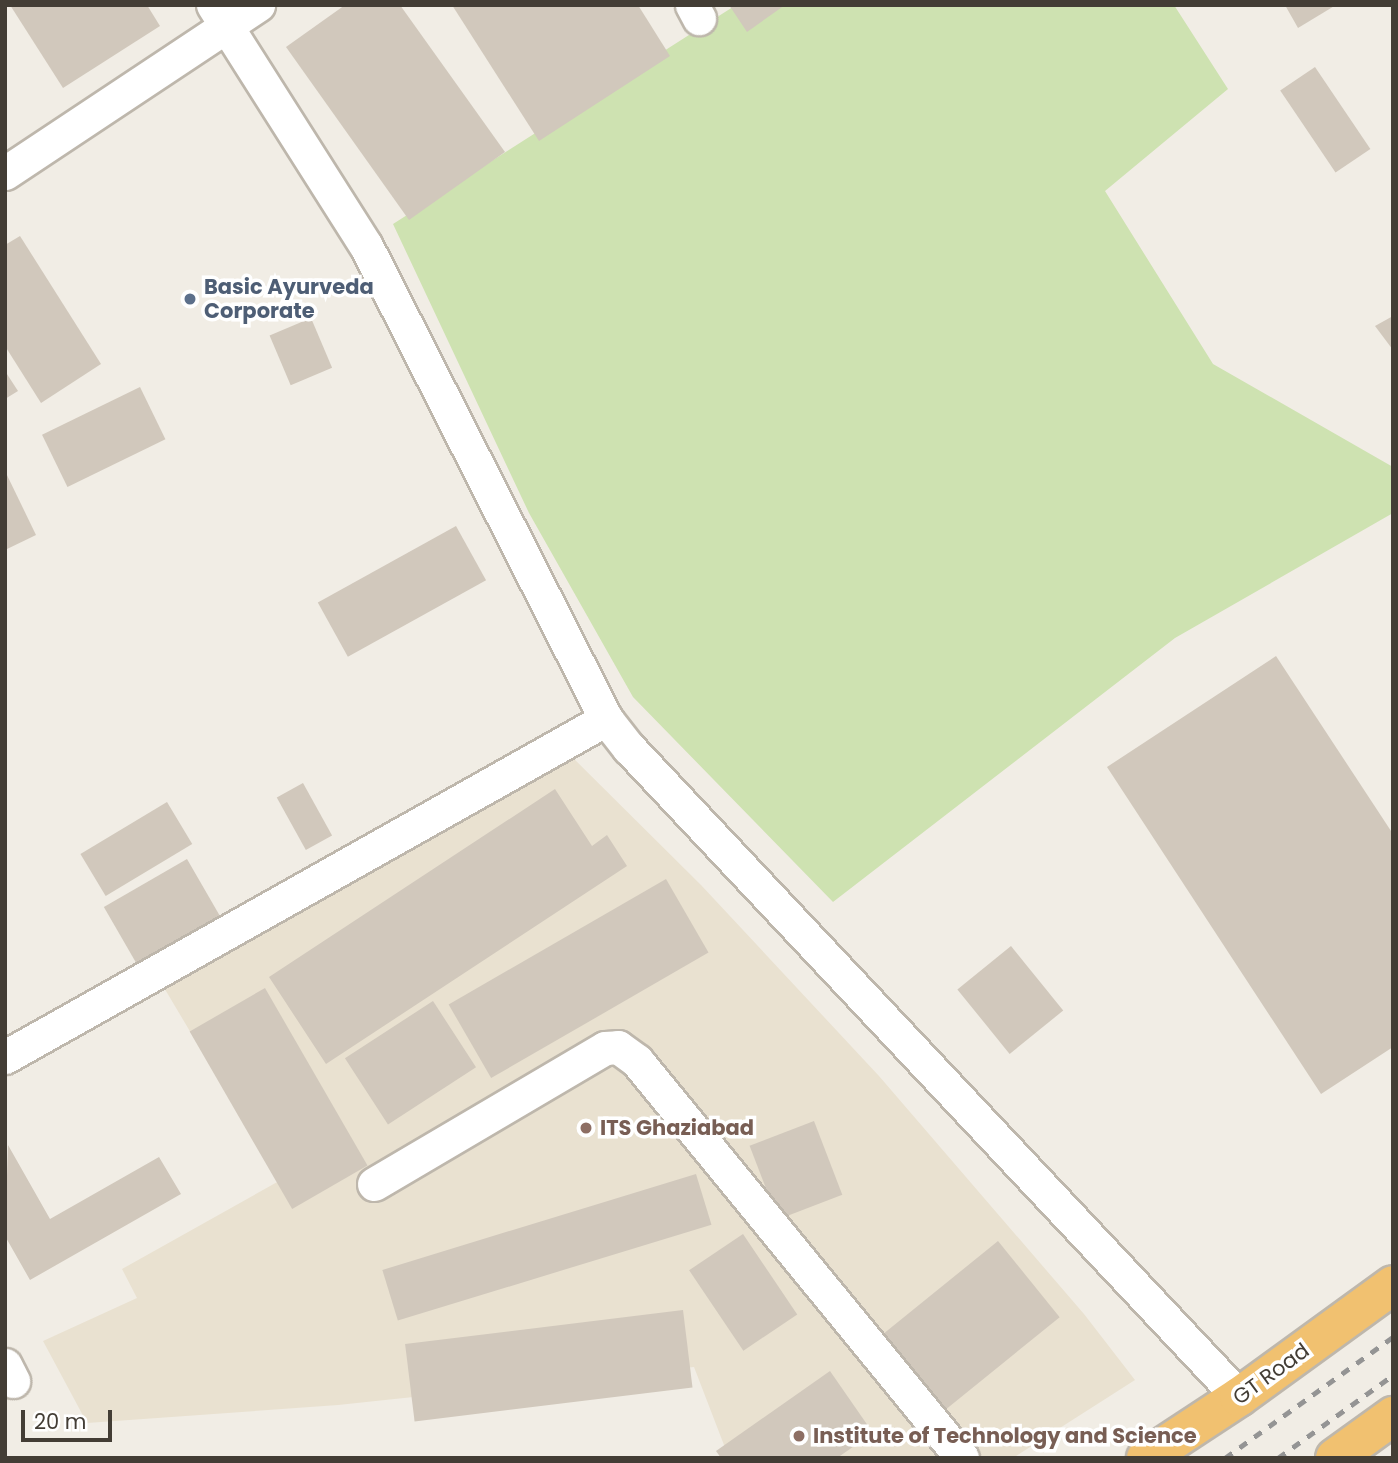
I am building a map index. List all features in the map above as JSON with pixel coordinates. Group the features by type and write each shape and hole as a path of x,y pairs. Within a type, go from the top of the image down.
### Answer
{"highway":[{"name":"GT Road","path":"1146,1458 1239,1397 1393,1285"},
{"path":"1335,1458 1393,1416"}],"street":[{"path":"5,173 220,16 258,5"},
{"path":"220,16 366,246 606,719 629,748 1239,1397"},
{"path":"5,1057 606,719"},
{"path":"374,1184 605,1048 618,1047 637,1061 962,1458"}],"shaded area":[{"name":"ITS Ghaziabad","path":"561,746 701,885 879,1076 1084,1314 1135,1380 1013,1458 729,1458 694,1367 338,1405 87,1423 43,1341 137,1298 122,1269 279,1181 163,986"}],"green space":[{"path":"736,5 1174,5 1228,89 1105,191 1213,364 1393,467 1393,513 1175,638 833,902 633,697 529,513 393,224"}],"building":[{"path":"10,5 147,5 160,26 63,88"},
{"path":"345,5 400,5 505,152 409,220 286,47"},
{"path":"452,5 638,5 670,56 539,141"},
{"path":"729,5 785,5 747,32"},
{"path":"1285,5 1336,5 1298,28"},
{"path":"1315,67 1370,149 1336,173 1280,90"},
{"path":"20,236 101,364 41,403 5,346 5,245"},
{"path":"1393,316 1393,350 1375,326"},
{"path":"311,318 332,368 291,385 270,336"},
{"path":"5,371 18,391 5,399"},
{"path":"140,387 165,439 67,487 42,435"},
{"path":"5,471 36,535 5,550"},
{"path":"456,526 486,580 348,657 318,603"},
{"path":"1276,656 1393,834 1393,1047 1321,1094 1107,767"},
{"path":"303,783 332,835 306,850 277,798"},
{"path":"555,789 592,846 607,835 627,866 326,1064 269,977"},
{"path":"167,802 192,844 106,896 80,854"},
{"path":"187,859 226,927 143,975 104,907"},
{"path":"666,879 708,953 491,1078 449,1004"},
{"path":"1011,946 1063,1011 1010,1054 957,989"},
{"path":"265,988 368,1166 292,1209 190,1032"},
{"path":"433,1001 476,1067 388,1124 345,1058"},
{"path":"814,1121 842,1195 778,1219 750,1146"},
{"path":"8,1145 50,1219 159,1157 181,1194 30,1280 5,1236"},
{"path":"696,1174 711,1225 398,1321 382,1270"},
{"path":"743,1234 797,1314 743,1351 689,1270"},
{"path":"998,1241 1060,1317 944,1411 882,1335"},
{"path":"683,1310 693,1387 415,1422 405,1344"},
{"path":"830,1371 873,1433 837,1458 721,1458 716,1451"}],"railway":[{"path":"1225,1458 1393,1337"},
{"path":"1278,1458 1393,1375"}],"place":[{"name":"Basic Ayurveda Corporate","path":"190,299"},
{"name":"ITS Ghaziabad","path":"586,1128"},
{"name":"Institute of Technology and Science","path":"799,1436"}]}
